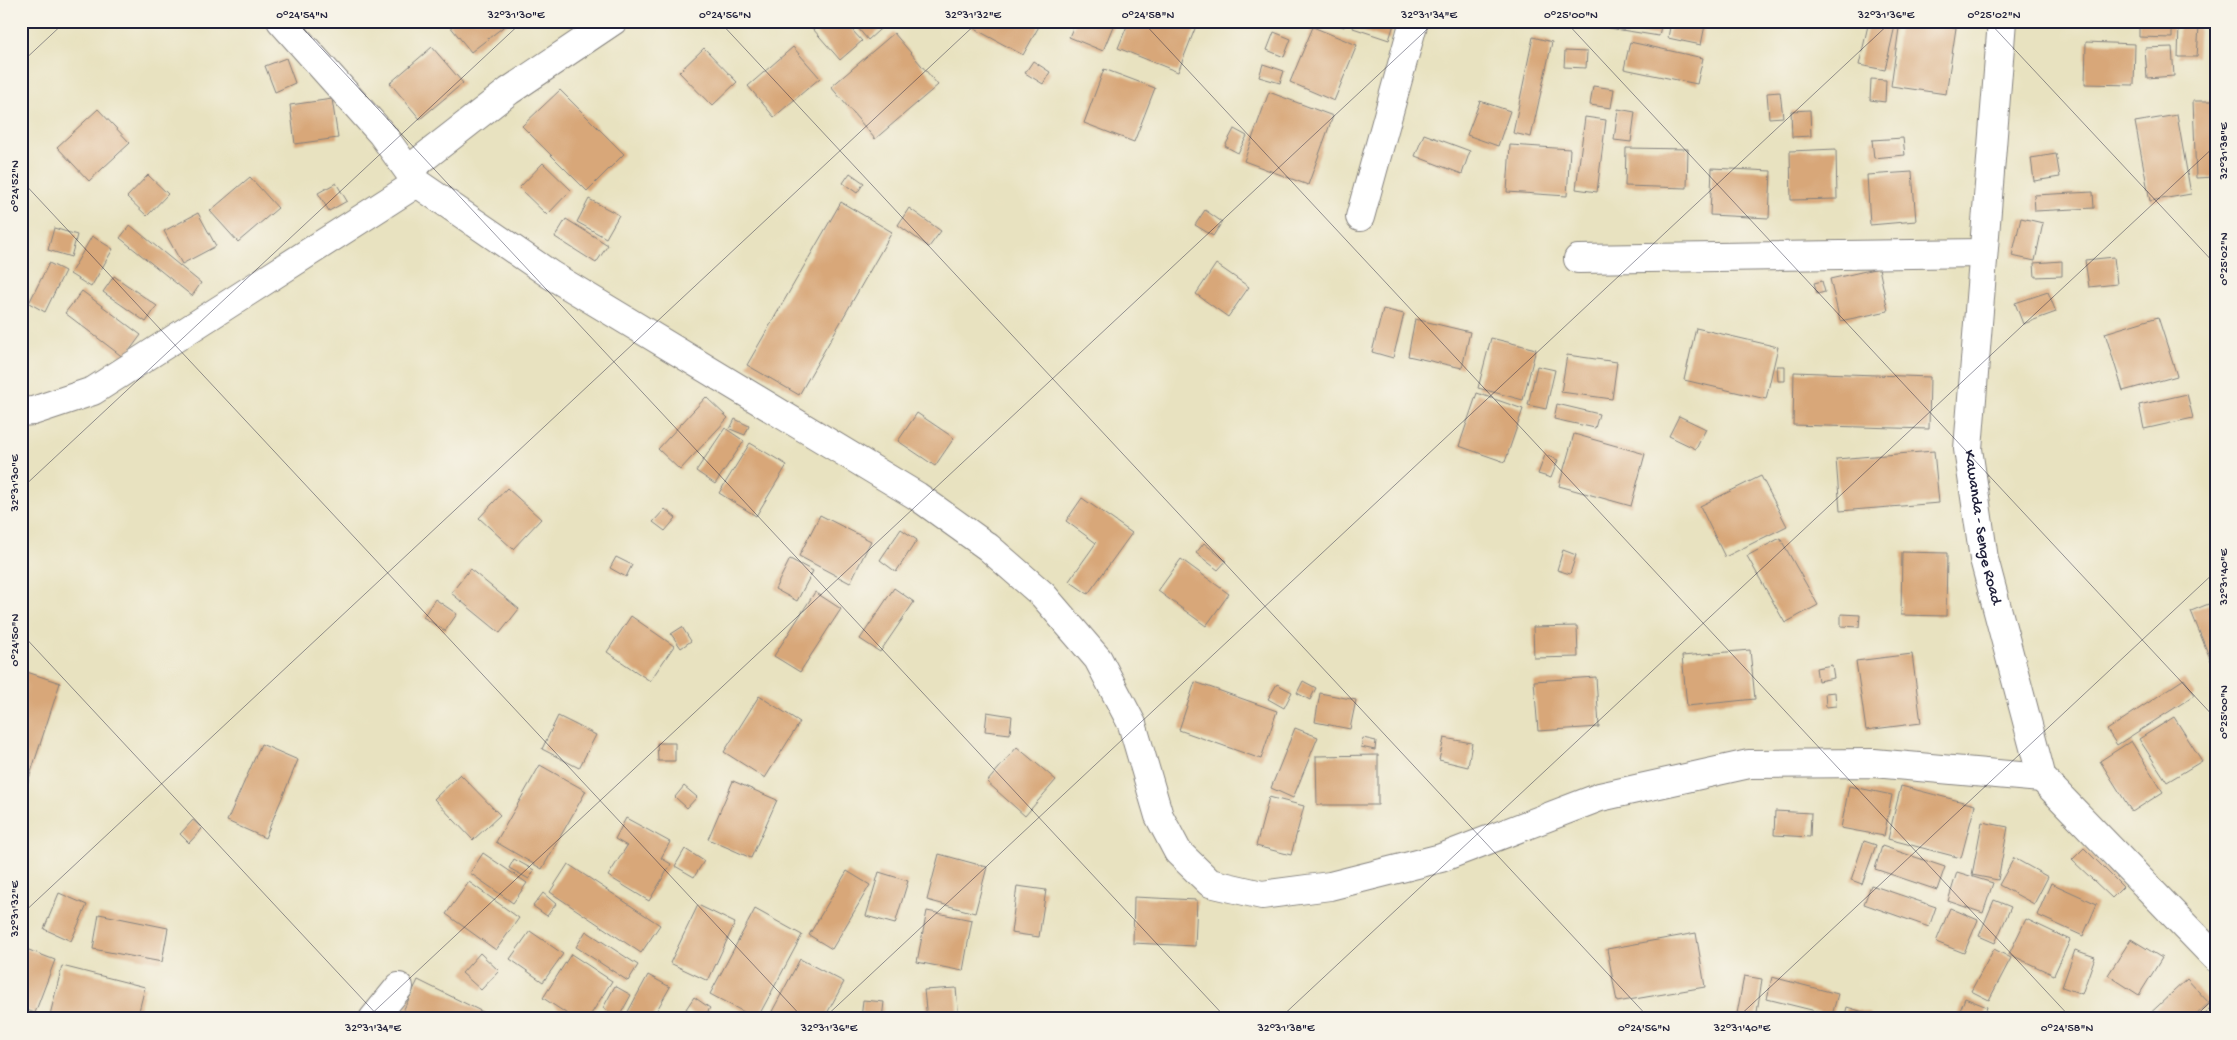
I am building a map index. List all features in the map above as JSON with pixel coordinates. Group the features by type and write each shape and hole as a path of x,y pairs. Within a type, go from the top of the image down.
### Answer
{"street":[{"path":"281,21 382,134 413,176 551,275 917,496 988,547 1043,595 1098,659 1132,724 1159,816 1178,852 1210,883 1262,896 1330,886 1441,858 1600,797 1749,764 1874,763 2042,778"},
{"path":"21,412 33,411 93,391 191,330 413,176 509,91 613,21"},
{"path":"1360,217 1414,21"},
{"name":"Kawanda - Senge Road","path":"2002,21 1982,253 1968,449 1984,560 2042,778 2216,958"},
{"path":"1578,259 1982,253"},
{"path":"373,1019 398,987"}],"building":[{"path":"455,21 511,21 471,52 449,25"},
{"path":"806,21 844,21 862,41 840,60"},
{"path":"852,21 889,21 868,40"},
{"path":"960,21 1042,21 1023,55"},
{"path":"1076,21 1115,21 1103,51 1069,37"},
{"path":"1129,21 1198,21 1178,72 1118,48"},
{"path":"1328,21 1346,21 1344,27"},
{"path":"1355,21 1395,21 1389,40 1353,28"},
{"path":"1610,21 1662,21 1659,36 1609,28"},
{"path":"1671,21 1705,25 1701,45 1668,38"},
{"path":"1869,21 1896,21 1885,70 1859,65"},
{"path":"1900,21 1956,28 1946,94 1891,86"},
{"path":"2139,21 2172,21 2172,38 2139,37"},
{"path":"2179,25 2199,26 2197,57 2178,57"},
{"path":"1313,27 1357,45 1334,101 1290,82"},
{"path":"1274,32 1291,39 1284,57 1267,50"},
{"path":"894,33 938,85 875,139 831,87"},
{"path":"1533,37 1552,42 1531,137 1513,133"},
{"path":"1630,42 1703,58 1697,84 1624,69"},
{"path":"2086,42 2135,44 2134,85 2085,84"},
{"path":"432,47 463,83 420,119 390,83"},
{"path":"793,47 820,78 774,117 748,86"},
{"path":"2172,47 2174,76 2147,78 2145,48"},
{"path":"704,48 737,82 712,106 679,72"},
{"path":"1565,51 1587,52 1586,68 1564,67"},
{"path":"286,58 295,83 275,92 265,66"},
{"path":"1033,61 1050,72 1043,84 1025,73"},
{"path":"1263,64 1284,71 1280,83 1259,77"},
{"path":"1104,69 1155,88 1134,142 1084,123"},
{"path":"1871,79 1886,80 1885,102 1870,100"},
{"path":"1593,86 1614,89 1611,108 1590,105"},
{"path":"560,90 624,154 587,191 522,126"},
{"path":"1269,92 1333,116 1308,185 1244,161"},
{"path":"1780,92 1783,117 1769,118 1767,93"},
{"path":"332,99 338,138 295,144 290,105"},
{"path":"1480,101 1510,111 1498,146 1467,135"},
{"path":"2193,101 2216,101 2216,177 2196,178"},
{"path":"98,109 130,143 89,181 57,147"},
{"path":"1618,109 1635,112 1631,142 1614,140"},
{"path":"1810,110 1811,136 1792,137 1791,111"},
{"path":"2177,115 2191,194 2150,201 2135,122"},
{"path":"1585,117 1606,120 1597,192 1576,189"},
{"path":"1234,129 1247,136 1238,153 1225,146"},
{"path":"1424,134 1470,151 1462,174 1415,156"},
{"path":"1903,138 1905,155 1874,158 1872,140"},
{"path":"1510,145 1570,149 1567,196 1507,192"},
{"path":"1626,148 1688,149 1687,188 1625,186"},
{"path":"1836,149 1837,199 1791,200 1790,151"},
{"path":"2056,154 2060,177 2034,181 2031,158"},
{"path":"543,163 571,190 547,215 519,188"},
{"path":"1712,168 1771,171 1769,218 1710,215"},
{"path":"1912,172 1916,221 1870,225 1867,175"},
{"path":"850,173 864,183 857,193 843,183"},
{"path":"148,175 168,194 147,216 127,197"},
{"path":"250,177 278,208 238,242 210,211"},
{"path":"336,183 347,201 329,211 318,193"},
{"path":"2093,192 2094,208 2035,211 2034,195"},
{"path":"589,199 619,215 606,238 577,222"},
{"path":"841,202 892,232 799,395 747,365"},
{"path":"909,208 941,231 929,247 898,225"},
{"path":"1205,210 1222,222 1213,236 1195,225"},
{"path":"198,213 216,246 182,264 164,231"},
{"path":"2021,218 2043,223 2035,261 2012,256"},
{"path":"566,219 608,245 596,263 555,237"},
{"path":"130,225 201,283 192,296 120,238"},
{"path":"54,228 77,235 71,257 48,250"},
{"path":"92,236 113,249 91,287 70,274"},
{"path":"2114,257 2117,284 2089,287 2085,260"},
{"path":"2062,261 2062,276 2035,277 2034,263"},
{"path":"49,263 65,271 45,312 29,303"},
{"path":"1216,264 1249,287 1228,317 1196,294"},
{"path":"1879,268 1888,311 1840,321 1830,279"},
{"path":"114,276 157,306 146,322 103,292"},
{"path":"1822,281 1825,292 1817,294 1814,283"},
{"path":"82,291 141,335 124,358 65,313"},
{"path":"2048,292 2056,312 2023,324 2015,303"},
{"path":"1383,309 1404,314 1393,358 1372,352"},
{"path":"2158,317 2177,376 2123,391 2105,333"},
{"path":"1415,319 1470,332 1462,368 1408,356"},
{"path":"1696,328 1778,347 1766,399 1684,380"},
{"path":"1491,338 1536,349 1523,400 1478,388"},
{"path":"1567,355 1617,362 1612,399 1561,392"},
{"path":"1537,366 1555,370 1546,409 1528,405"},
{"path":"1777,366 1785,366 1785,381 1778,381"},
{"path":"1794,372 1930,377 1929,429 1793,425"},
{"path":"1477,393 1523,409 1505,462 1459,446"},
{"path":"2187,394 2193,418 2144,429 2139,405"},
{"path":"706,397 728,418 680,470 658,449"},
{"path":"1557,404 1599,414 1595,428 1554,419"},
{"path":"917,413 954,438 935,466 898,441"},
{"path":"1679,416 1706,429 1696,449 1669,436"},
{"path":"735,419 749,426 745,435 730,429"},
{"path":"725,428 744,441 715,484 696,471"},
{"path":"1574,434 1645,454 1631,506 1559,486"},
{"path":"750,443 787,465 756,516 719,493"},
{"path":"1934,451 1939,503 1840,511 1836,459"},
{"path":"1545,455 1558,460 1551,478 1538,474"},
{"path":"1761,476 1787,526 1725,557 1700,506"},
{"path":"507,488 541,519 513,549 479,518"},
{"path":"1082,498 1132,533 1088,594 1069,581 1096,543 1066,521"},
{"path":"665,509 676,518 665,531 653,522"},
{"path":"820,515 871,541 850,583 799,556"},
{"path":"901,529 917,540 896,572 880,560"},
{"path":"1780,538 1818,605 1785,623 1747,556"},
{"path":"1204,543 1226,561 1218,570 1196,553"},
{"path":"1563,550 1576,555 1570,574 1557,570"},
{"path":"1902,552 1947,553 1946,616 1901,615"},
{"path":"616,557 632,565 626,577 610,568"},
{"path":"790,559 813,571 797,601 775,589"},
{"path":"1181,559 1229,594 1206,626 1158,591"},
{"path":"470,569 519,609 500,633 451,593"},
{"path":"894,588 914,602 880,652 860,639"},
{"path":"815,592 841,609 800,672 774,656"},
{"path":"435,599 457,614 445,631 423,617"},
{"path":"2216,601 2216,659 2211,661 2191,611"},
{"path":"1841,614 1860,615 1859,627 1841,626"},
{"path":"631,616 674,646 650,681 607,652"},
{"path":"1577,626 1578,657 1534,658 1533,627"},
{"path":"682,627 691,641 681,648 671,634"},
{"path":"1750,650 1755,699 1687,706 1682,656"},
{"path":"1912,654 1921,723 1866,730 1856,661"},
{"path":"1832,665 1834,678 1818,681 1816,668"},
{"path":"21,670 60,683 22,800 21,800"},
{"path":"1596,677 1599,727 1538,731 1534,681"},
{"path":"2184,679 2195,695 2117,745 2107,730"},
{"path":"1303,681 1316,688 1310,700 1297,693"},
{"path":"1195,682 1277,711 1261,759 1179,730"},
{"path":"1277,684 1292,692 1284,708 1268,699"},
{"path":"1835,692 1836,706 1826,707 1825,693"},
{"path":"1320,693 1356,700 1350,729 1315,722"},
{"path":"759,696 800,722 765,778 724,752"},
{"path":"987,712 1012,716 1010,734 985,731"},
{"path":"558,716 596,735 579,768 542,749"},
{"path":"2174,717 2202,761 2167,782 2139,739"},
{"path":"1295,728 1318,737 1293,798 1271,788"},
{"path":"1363,738 1376,741 1375,750 1361,747"},
{"path":"1444,738 1472,743 1468,767 1439,760"},
{"path":"2131,741 2163,792 2132,812 2100,761"},
{"path":"657,743 675,743 675,761 658,761"},
{"path":"261,744 298,760 265,838 227,821"},
{"path":"1017,747 1056,780 1025,816 987,782"},
{"path":"1378,755 1378,805 1317,805 1316,756"},
{"path":"540,765 586,791 542,869 496,842"},
{"path":"460,774 500,815 473,840 434,799"},
{"path":"733,781 777,800 751,858 708,839"},
{"path":"684,786 697,797 687,808 675,797"},
{"path":"1849,786 1892,795 1884,836 1841,828"},
{"path":"1901,786 1975,805 1961,858 1888,839"},
{"path":"1269,797 1304,806 1291,855 1256,846"},
{"path":"1775,811 1811,813 1810,837 1774,835"},
{"path":"626,818 670,842 661,858 671,864 649,901 608,876 627,846 615,839"},
{"path":"193,820 202,829 189,843 180,834"},
{"path":"1982,822 2008,827 1998,880 1972,875"},
{"path":"1864,841 1876,845 1862,884 1851,880"},
{"path":"1882,846 1945,867 1937,890 1875,869"},
{"path":"2084,848 2123,887 2112,898 2072,860"},
{"path":"685,849 704,861 694,877 675,866"},
{"path":"483,853 527,883 513,903 470,873"},
{"path":"939,854 987,867 975,913 927,900"},
{"path":"2014,858 2048,877 2034,904 1999,885"},
{"path":"514,859 534,870 529,879 509,868"},
{"path":"568,864 660,925 641,953 550,892"},
{"path":"847,871 870,885 832,949 809,935"},
{"path":"879,872 908,881 895,924 866,916"},
{"path":"1957,872 1993,883 1983,913 1948,901"},
{"path":"469,882 519,918 496,950 446,914"},
{"path":"2051,883 2097,904 2083,936 2037,915"},
{"path":"1871,885 1936,907 1929,927 1864,904"},
{"path":"1017,886 1046,890 1039,937 1011,933"},
{"path":"59,893 87,905 71,941 44,929"},
{"path":"543,893 556,904 547,916 533,906"},
{"path":"1134,897 1197,900 1195,946 1133,943"},
{"path":"1994,900 2011,907 1995,943 1979,936"},
{"path":"698,905 735,923 708,981 670,963"},
{"path":"1950,908 1978,920 1964,953 1936,942"},
{"path":"755,909 802,935 757,1019 710,994"},
{"path":"927,911 972,920 963,971 917,962"},
{"path":"99,914 168,928 162,962 93,949"},
{"path":"2026,919 2070,940 2054,975 2009,954"},
{"path":"530,931 563,954 543,982 510,959"},
{"path":"586,931 638,965 628,981 576,947"},
{"path":"1696,933 1705,987 1617,1002 1607,949"},
{"path":"2131,939 2162,958 2139,995 2108,975"},
{"path":"21,947 55,960 35,1013 21,1008"},
{"path":"1994,949 2011,958 1989,1000 1971,991"},
{"path":"2075,950 2095,957 2082,994 2062,987"},
{"path":"480,953 499,971 481,990 462,973"},
{"path":"571,954 612,981 588,1019 575,1019 543,998"},
{"path":"800,959 844,982 824,1019 768,1019"},
{"path":"62,966 145,987 137,1019 49,1019"},
{"path":"648,975 670,987 652,1019 624,1019"},
{"path":"1744,976 1762,979 1756,1019 1736,1019"},
{"path":"1772,977 1838,994 1832,1015 1767,999"},
{"path":"2187,979 2209,1003 2192,1019 2144,1019"},
{"path":"418,980 497,1019 419,1019 403,1011"},
{"path":"615,986 631,995 619,1017 603,1008"},
{"path":"956,988 959,1019 927,1019 924,990"},
{"path":"694,997 710,1008 703,1019 686,1009"},
{"path":"1965,998 1987,1007 1983,1019 1957,1018"},
{"path":"863,1000 884,1002 882,1019 861,1019"},
{"path":"2213,1006 2216,1008 2216,1019 2200,1019"},
{"path":"1847,1007 1870,1014 1869,1019 1844,1019"}]}
